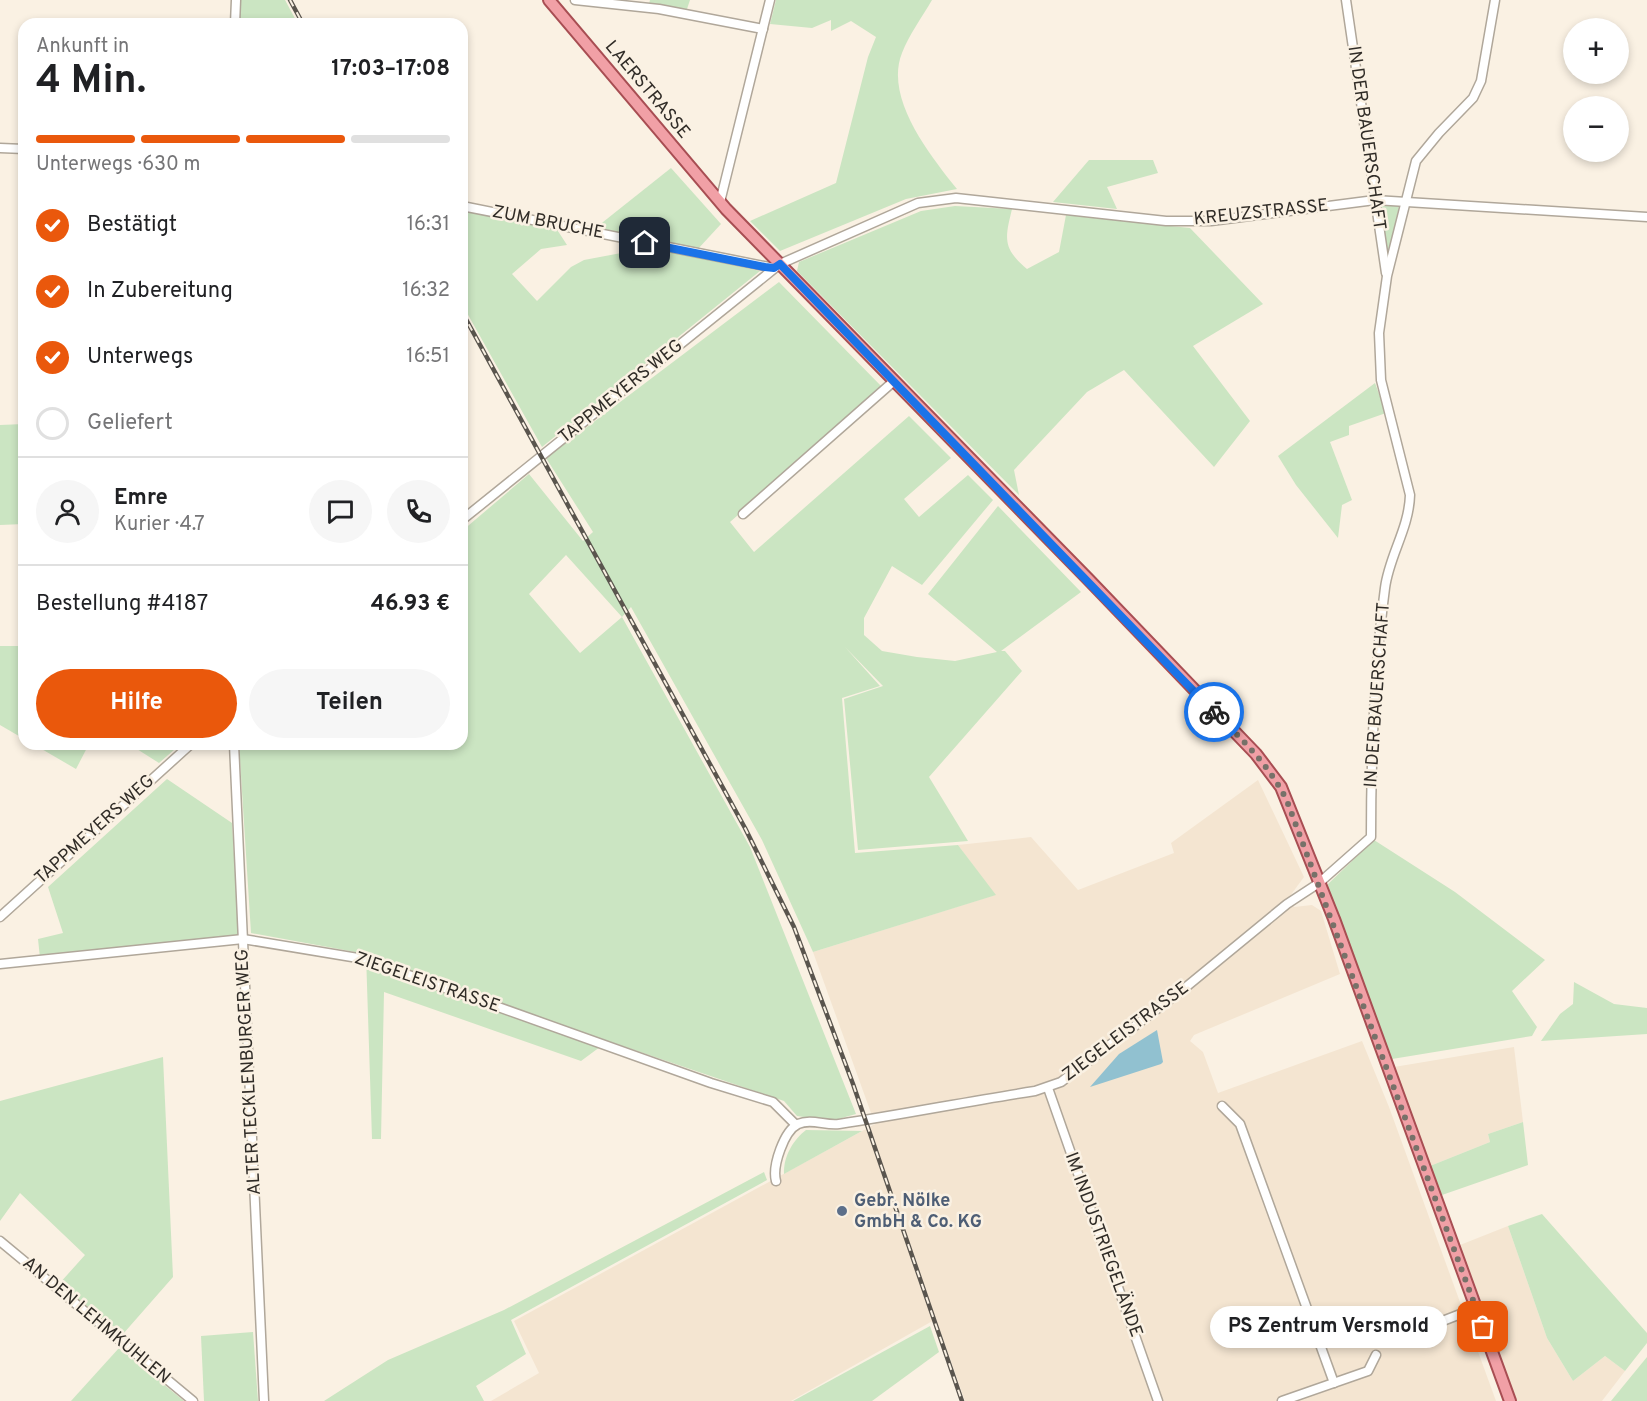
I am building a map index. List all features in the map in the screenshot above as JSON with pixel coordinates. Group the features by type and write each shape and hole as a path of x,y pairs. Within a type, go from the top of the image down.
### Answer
{"main road":[{"name":"LAERSTRASSE","path":"549,0 777,266 1082,572 1256,754 1281,787 1320,883 1510,1401"}],"street":[{"path":"235,18 236,0"},
{"path":"575,0 659,9 763,29"},
{"path":"720,202 770,0"},
{"name":"IN DER BAUERSCHAFT","path":"1346,0 1386,276"},
{"name":"IN DER BAUERSCHAFT","path":"1320,883 1371,837 1371,741 1377,651 1385,584 1409,514 1410,495 1381,380 1379,333 1386,276 1416,161 1439,132 1473,98 1479,87 1495,0"},
{"path":"0,148 18,149"},
{"name":"KREUZSTRASSE","path":"777,266 918,203 938,199 956,198 1166,221 1200,221 1375,200 1647,217"},
{"name":"ZUM BRUCHE","path":"468,207 777,266"},
{"name":"TAPPMEYERS WEG","path":"468,515 777,266"},
{"path":"743,514 894,381"},
{"name":"TAPPMEYERS WEG","path":"0,917 184,750"},
{"name":"ALTER TECKLENBURGER WEG","path":"234,750 264,1401"},
{"name":"ZIEGELEISTRASSE","path":"0,964 243,939 364,959 711,1083 773,1102 796,1125 803,1122 837,1125 1048,1088 1061,1082 1186,987 1287,904 1320,883"},
{"name":"IM INDUSTRIEGELÄNDE","path":"1048,1088 1158,1401"},
{"path":"1221,1106 1240,1124 1334,1383"},
{"path":"777,1181 775,1170 784,1143 796,1125"},
{"name":"AN DEN LEHMKUHLEN","path":"0,1241 193,1401"},
{"path":"1440,1322 1476,1308"},
{"path":"1282,1401 1368,1371 1376,1355"}],"shaded area":[{"path":"1258,780 1304,877 1290,896 1294,907 1312,905 1321,911 1340,974 1194,1035 1190,1041 1203,1052 1218,1093 1362,1041 1389,1107 1496,1401 965,1401 936,1319 791,1401 491,1401 539,1373 514,1321 875,1124 813,952 995,895 958,845 1031,837 1078,890 1174,853 1171,843"},
{"path":"1514,1047 1523,1122 1488,1134 1490,1142 1430,1166 1394,1067"},
{"path":"1508,1226 1547,1338 1573,1381 1605,1356 1625,1371 1602,1401 1517,1401 1460,1245"}],"green space":[{"path":"240,0 285,0 295,18 239,18"},
{"path":"650,0 690,0 687,9 649,4"},
{"path":"776,0 932,0 902,53 898,70 899,88 904,107 923,143 957,189 906,199 780,251 750,221 836,183 868,57 876,37 851,21 831,31 831,20 812,28 770,24"},
{"path":"1089,160 1153,160 1158,173 1107,187 1117,209 1053,202"},
{"path":"671,168 721,224 697,250 593,230"},
{"path":"1380,204 1399,206 1388,257 1386,257"},
{"path":"955,206 1012,209 1007,235 1009,248 1027,269 1059,252 1066,215 1190,228 1263,304 1193,346 1250,421 1214,467 1124,370 1087,392 1014,470 1019,495 797,271 799,262 921,211"},
{"path":"468,212 556,228 567,245 541,249 512,274 537,301 571,267 584,260 653,247 760,271 542,447 468,315"},
{"path":"779,282 883,388 730,522 754,552 909,416 951,458 904,499 919,517 968,475 993,500 922,585 892,566 864,618 864,635 882,651 917,657 955,661 997,652 928,594 998,506 1081,592 1001,651 1005,651 1022,671 929,777 968,841 858,850 844,699 883,686 845,647 880,686 842,698 855,853 958,845 996,895 813,952 762,840 631,607 622,617 750,847 856,1114 831,1121 797,1116 784,1101 608,1041 581,1061 384,992 381,1139 372,1139 366,954 251,933 239,750 468,750 468,526 529,474 583,541 593,532 546,458","holes":["566,555 622,617 580,653 529,594"]},
{"path":"1375,383 1386,413 1349,426 1349,435 1330,442 1352,500 1342,505 1338,538 1296,485 1278,456"},
{"path":"18,424 18,524 0,525 0,425"},
{"path":"0,646 18,646 18,736 0,725"},
{"path":"43,750 86,750 76,769"},
{"path":"138,750 174,750 159,763"},
{"path":"167,779 232,823 239,936 40,958 38,939 63,933 48,887"},
{"path":"1374,840 1455,892 1545,960 1512,991 1537,1027 1532,1036 1392,1059 1327,885"},
{"path":"1574,982 1614,1004 1647,1008 1647,1034 1541,1041 1560,1014 1573,1004"},
{"path":"163,1057 173,1277 123,1334 59,1284 85,1255 20,1193 0,1221 0,1101"},
{"path":"1523,1122 1528,1165 1442,1195 1430,1166 1490,1142 1488,1134"},
{"path":"806,1130 862,1131 784,1174 785,1161 790,1149"},
{"path":"764,1172 767,1180 511,1320 526,1354 476,1386 484,1401 324,1401 388,1360 504,1310"},
{"path":"1542,1214 1647,1333 1647,1343 1625,1371 1605,1356 1573,1381 1547,1338 1508,1226"},
{"path":"930,1326 939,1352 872,1401 793,1401"},
{"path":"253,1332 258,1401 204,1401 201,1336"},
{"path":"119,1348 184,1401 71,1401"},
{"path":"1647,1357 1647,1401 1611,1401"}],"water":[{"path":"1157,1030 1163,1062 1161,1064 1090,1087 1119,1054"}],"railway":[{"path":"290,0 300,18"},
{"path":"468,323 745,828 794,927 853,1084 962,1401"}],"way so far":[{"path":"1214,712 1256,754 1281,787 1334,920 1483,1327"}],"place":[{"name":"Gebr. Nölke GmbH & Co. KG","path":"842,1211"},
{"name":"PS Zentrum Versmold","path":"1483,1327"}],"route":[{"path":"645,243 765,267 774,268 780,264 1089,580 1214,712"}]}
